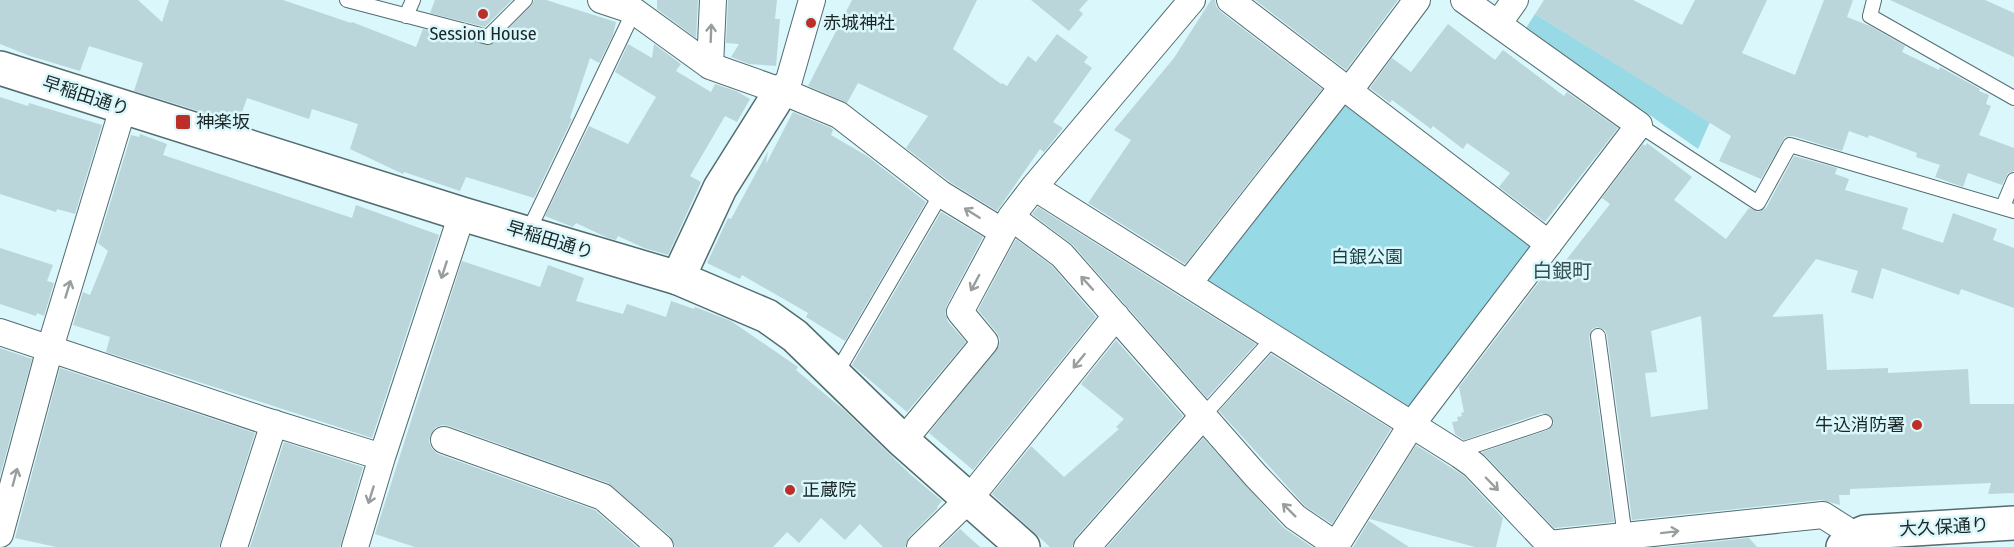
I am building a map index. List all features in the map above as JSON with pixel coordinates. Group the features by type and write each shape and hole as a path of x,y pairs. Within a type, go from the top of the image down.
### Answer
{"main road":[{"name":"早稲田通り","path":"0,69 462,214 678,278 767,316 795,336 903,441 1023,547"},
{"path":"678,278 720,188 781,91"},
{"name":"大久保通り","path":"1849,542 1865,532 2014,523"}],"street":[{"path":"602,0 634,11 710,66 781,91 839,115 941,194 1007,224 1062,255 1256,476 1295,517 1336,546 1412,424 1639,124 1464,0"},
{"path":"710,66 712,0"},
{"path":"781,91 789,80 812,0"},
{"path":"903,441 985,342 960,312 1007,224 1034,187 1192,0"},
{"path":"1230,0 1549,244"},
{"path":"1188,284 1417,0"},
{"path":"1498,24 1515,0"},
{"path":"0,534 50,348 123,108"},
{"path":"1034,187 1188,284 1276,335 1474,465 1548,546 1823,515 1849,542"},
{"path":"355,547 382,457 462,214"},
{"path":"920,547 969,499 1116,316"},
{"path":"0,332 382,457"},
{"path":"1087,547 1203,416"},
{"path":"234,547 274,423"},
{"path":"444,440 603,497 660,547"}],"lane":[{"path":"347,0 488,37 525,0"},
{"path":"406,16 412,0"},
{"path":"1874,0 1870,16 2014,98"},
{"path":"527,234 634,11"},
{"path":"1639,124 1758,203 1790,145 2009,208 2014,180"},
{"path":"836,374 941,194"},
{"path":"1203,416 1276,335"},
{"path":"1598,336 1625,537"},
{"path":"1460,456 1464,449 1545,422"}],"green space":[{"path":"1535,14 1710,122 1698,149 1526,28"},
{"name":"白銀公園","path":"1345,100 1533,245 1405,414 1201,283"}],"building":[{"path":"0,0 138,0 162,22 169,0 283,0 352,22 416,47 423,29 491,45 531,6 534,0 546,0 616,22 613,35 599,63 590,58 570,118 572,119 534,198 466,177 460,191 404,172 403,174 350,149 358,124 312,109 309,119 247,98 239,121 219,114 218,117 134,91 143,63 89,46 80,71 30,56 0,44"},
{"path":"435,0 512,0 485,27 430,13"},
{"path":"657,0 698,0 696,38 657,9"},
{"path":"728,0 777,0 775,19 780,19 776,66 749,64 731,57 739,44 726,43"},
{"path":"852,0 977,0 953,49 1007,86 1028,56 1036,62 1057,34 1088,57 1084,62 1092,68 1053,122 1063,128 1044,152 1040,149 997,211 950,182 906,148 928,116 858,83 847,103 808,86"},
{"path":"1031,0 1088,0 1079,10 1083,14 1069,31"},
{"path":"1211,0 1215,0 1221,12 1322,89 1185,264 1088,203 1131,140 1114,130 1174,58"},
{"path":"1255,0 1398,0 1346,70"},
{"path":"1544,0 1633,0 1682,25 1695,0 1767,0 1742,53 1795,75 1824,0 1853,0 1847,17 1870,26 1905,46 1902,52 1939,70 1940,67 1989,95 1986,104 1991,106 1979,135 2014,148 2014,171 2008,173 2002,185 1968,173 1963,187 1935,177 1940,165 1916,157 1917,153 1869,135 1868,138 1849,131 1842,151 1793,136 1785,137 1761,179 1719,161 1731,136 1535,14"},
{"path":"1890,0 1985,0 2014,13 2014,57"},
{"path":"1448,24 1495,60 1503,50 1564,96 1567,92 1618,128 1545,222 1499,187 1510,173 1467,143 1463,149 1433,126 1431,129 1392,100 1390,103 1370,88 1392,58 1411,72"},
{"path":"628,44 652,58 654,44 681,64 676,71 711,92 715,84 736,91 750,99 737,122 725,116 690,176 701,182 668,255 644,248 618,236 616,240 608,238 576,223 573,227 545,216 589,126 628,144 656,97 615,72"},
{"path":"0,97 28,106 29,103 102,125 75,214 57,209 56,212 0,194"},
{"path":"793,112 831,128 833,130 831,135 867,156 926,202 845,341 806,317 808,313 742,275 740,279 707,263 728,218 731,219 768,151 766,164"},
{"path":"140,134 167,144 163,155 352,218 356,205 439,235 372,438 106,352 110,337 73,325 83,292 90,295 108,251 98,243 131,135 139,137"},
{"path":"1647,143 1692,177 1674,200 1726,239 1749,208 1758,212 1766,208 1794,156 1837,168 1835,174 1849,179 1845,190 1908,208 1902,229 1943,243 1953,213 1997,229 1993,240 2014,248 2014,308 1961,289 1959,295 1882,268 1873,299 1851,292 1858,271 1816,259 1772,317 1823,314 1827,370 1888,368 1888,373 1968,369 1970,404 2014,404 2014,493 1988,494 1991,483 1850,489 1850,495 1839,495 1840,505 1821,500 1632,520 1607,335 1605,330 1597,327 1592,329 1589,337 1614,522 1554,528 1482,452 1548,430 1554,423 1550,415 1542,413 1464,440 1455,434 1452,422 1458,421 1457,417 1462,416 1461,413 1464,412 1459,387 1545,274 1552,278 1610,204 1602,198 1643,144 1645,146","holes":["1701,316 1708,409 1651,417 1645,373 1657,372 1651,331"]},
{"path":"1038,207 1256,344 1207,398 1073,245 1032,214"},
{"path":"941,212 983,237 945,313 948,322 966,342 907,412 852,365"},
{"path":"1016,239 1052,266 1096,317 973,470 929,433 999,346 1000,339 997,333 978,310"},
{"path":"0,248 53,265 47,281 54,283 44,316 37,313 36,316 0,304"},
{"path":"462,261 540,287 548,265 584,278 576,301 623,314 627,304 666,317 671,301 694,309 695,307 731,321 798,367 796,370 844,410 911,475 942,501 909,537 905,547 883,547 860,524 845,540 821,518 799,543 787,532 773,547 675,547 670,536 608,483 442,425 435,428 429,442 438,454 595,510 637,547 415,547 375,534"},
{"path":"1116,340 1183,416 1076,537 1072,547 1050,547 992,494 1031,446 1064,477 1119,429 1116,427 1124,419 1081,384"},
{"path":"0,348 32,359 0,476"},
{"path":"1271,354 1391,429 1332,524 1305,506 1219,411"},
{"path":"60,368 255,433 219,547 56,547 15,538"},
{"path":"1203,438 1284,528 1312,547 1107,547"},
{"path":"284,442 363,467 340,547 250,547"},
{"path":"1416,445 1464,476 1503,518 1496,547 1475,547 1370,519"},
{"path":"1369,521 1409,547 1353,547"},
{"path":"960,529 980,547 941,547"},
{"path":"1749,538 1757,547 1663,547"}],"place":[{"name":"Session House","path":"483,14"},
{"name":"赤城神社","path":"811,23"},
{"name":"神楽坂","path":"183,122"},
{"name":"牛込消防署","path":"1917,425"},
{"name":"正蔵院","path":"790,490"}],"district":[{"name":"白銀町","path":"1562,271"}]}
